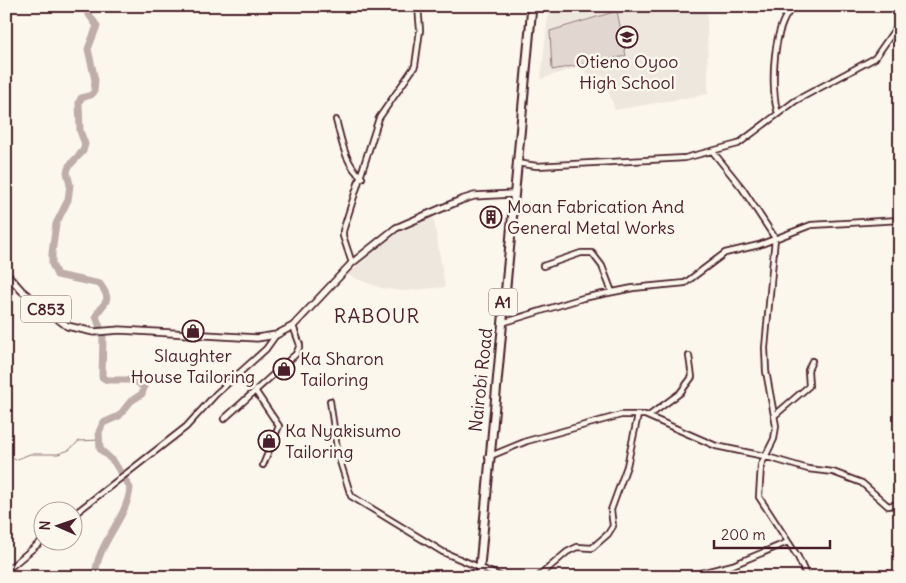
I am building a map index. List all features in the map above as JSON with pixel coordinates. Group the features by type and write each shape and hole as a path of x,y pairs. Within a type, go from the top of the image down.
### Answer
{"highway":[{"name":"Nairobi Road","path":"478,577 532,6"}],"main road":[{"name":"C853","path":"6,273 22,291 67,326 94,332 257,338 276,335 294,326 352,263 396,228 427,213 474,196 513,194"}],"street":[{"path":"352,263 343,236 379,118 414,66 420,30 418,6"},
{"path":"778,113 774,101 776,54 780,29 790,9 796,6"},
{"path":"516,164 536,166 685,158 738,144 795,101 875,58 900,22"},
{"path":"336,120 344,152 354,172 362,178"},
{"path":"713,152 742,188 776,238 765,348 766,371 774,416 774,439 761,465 759,497 798,557 807,577"},
{"path":"502,324 583,298 612,292 685,283 725,253 750,248 817,223 900,220"},
{"path":"544,266 581,253 592,253 602,266 612,292"},
{"path":"224,419 296,354 300,345 294,326"},
{"path":"82,508 191,422 216,394 270,345 276,335"},
{"path":"650,415 683,390 692,377 689,356"},
{"path":"774,416 809,386 808,370 809,363 812,361"},
{"path":"256,392 279,426 263,465"},
{"path":"330,401 338,455 351,496 443,552 502,577"},
{"path":"538,577 567,552 577,548 592,548 608,534 613,526 610,510 627,466 638,415"},
{"path":"488,456 527,441 621,416 650,415 716,446 764,456 808,469 833,472 862,483 888,506 900,504"},
{"path":"685,577 733,565 788,542"},
{"path":"6,570 32,549"}],"shaded area":[{"name":"Otieno Oyoo High School","path":"549,6 707,6 708,94 615,110 603,76 593,78 578,67 541,79"},
{"path":"617,11 626,56 552,70 550,31"},
{"path":"433,215 445,287 402,291 381,288 347,275 394,233"}],"waterway":[{"path":"83,6 97,26 88,49 95,80 94,92 81,98 79,102 80,131 85,144 83,151 69,166 67,172 70,185 68,200 56,224 52,264 57,275 100,284 104,290 107,299 96,316 103,336 102,377 107,380 135,380 144,388 142,394 131,401 119,416 103,423 99,432 100,449 114,462 130,488 124,510 101,553 95,577"},
{"path":"6,451 15,460 30,454 58,454 69,450 79,441 99,440"}],"place":[{"name":"Otieno Oyoo High School","path":"627,37"},
{"name":"Moan Fabrication And General Metal Works","path":"491,217"},
{"name":"Slaughter House Tailoring","path":"193,331"},
{"name":"Ka Sharon Tailoring","path":"284,369"},
{"name":"Ka Nyakisumo Tailoring","path":"269,441"}],"district":[{"name":"RABOUR","path":"377,316"}]}
